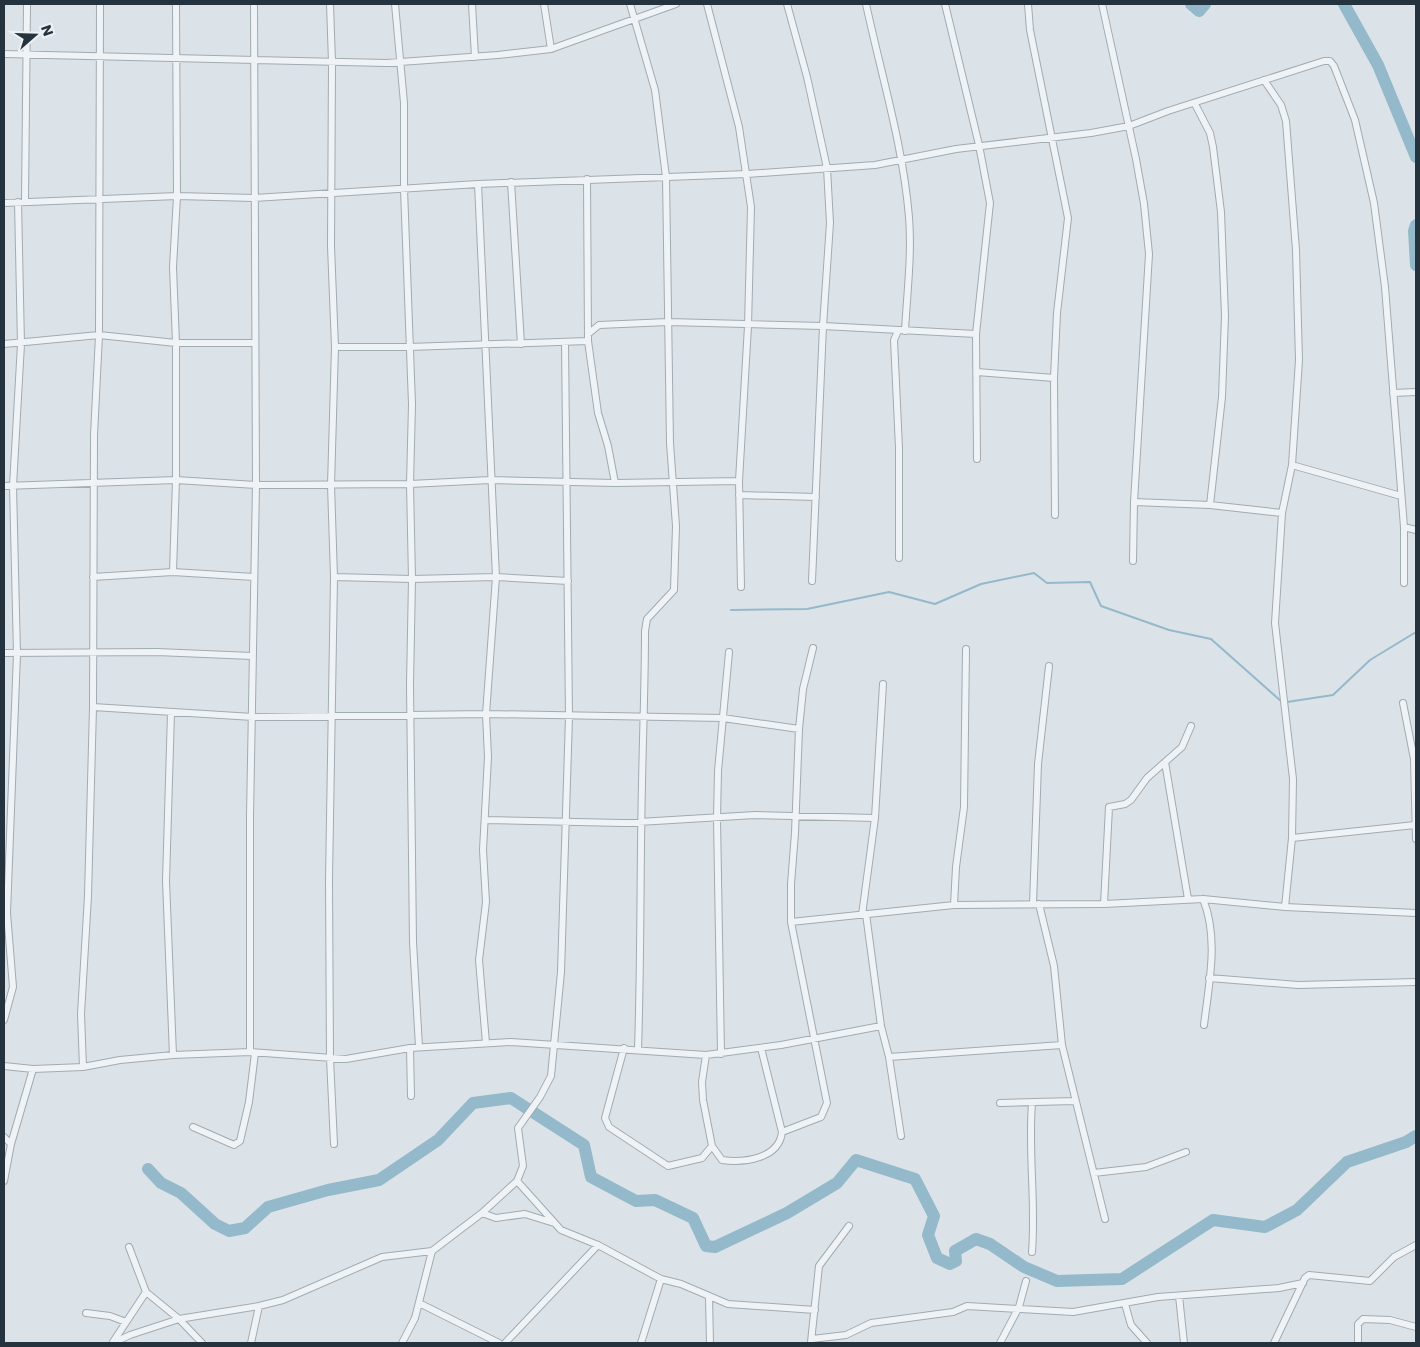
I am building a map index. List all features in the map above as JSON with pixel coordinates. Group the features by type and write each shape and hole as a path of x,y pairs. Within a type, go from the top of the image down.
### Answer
{"street":[{"path":"4,1020 13,987 7,913 17,654 13,486 21,344 21,201 27,54 27,4"},
{"path":"83,1068 81,1014 88,896 93,707 94,484 99,336 100,4"},
{"path":"173,572 176,480 176,343 173,267 177,196 176,4"},
{"path":"193,1127 224,1143 234,1145 240,1141 249,1102 253,1052 250,816 254,717 252,656 256,485 254,4"},
{"path":"330,4 332,62 331,193 335,347 331,485 334,577 330,716 330,1058 334,1144"},
{"path":"395,4 402,62 404,188 412,404 410,484 413,942 419,1048"},
{"path":"472,4 475,57"},
{"path":"544,4 551,49"},
{"path":"630,4 655,90 666,177 668,322 676,526 675,586 672,593 647,619 645,630 645,716 641,822 642,933 638,1049"},
{"path":"4,54 177,56 253,61 332,62 402,62 475,57 551,49 676,4"},
{"path":"707,4 728,79 747,174 750,207 748,326 739,481 741,587"},
{"path":"787,4 807,77 827,168 830,223 823,326 812,581"},
{"path":"866,4 901,162 909,217 910,253 902,331 894,340"},
{"path":"945,4 979,145 990,203 976,334 978,459"},
{"path":"1028,4 1030,30 1068,218 1057,313 1054,378 1055,515"},
{"path":"1102,4 1144,204 1149,254 1134,502 1133,561"},
{"path":"4,203 177,196 254,198 511,182 747,174 901,162 979,145 1091,134 1128,126 1264,80 1324,61 1330,61 1334,66 1355,120 1374,204 1385,287 1404,527 1404,583"},
{"path":"1264,80 1285,113 1290,160 1299,360 1292,465 1282,513 1276,623 1293,779 1292,838 1285,907"},
{"path":"1195,104 1210,133 1213,147 1221,212 1225,316 1222,397 1210,505"},
{"path":"587,179 588,338 598,413 608,446 615,483"},
{"path":"511,182 521,344"},
{"path":"478,184 490,480 496,577 486,714 488,757 484,850 486,902 479,960 486,1043"},
{"path":"587,315 599,325 668,322 748,326 823,326 976,334"},
{"path":"335,347 409,347 565,342 588,338 599,325"},
{"path":"887,330 894,340 899,448 899,558"},
{"path":"4,344 99,336 176,343 254,343"},
{"path":"113,1343 130,1335 179,1319 259,1306 290,1297 382,1257 432,1251 482,1213 516,1181 523,1166 518,1128 551,1076 561,972 569,717 566,526 568,482 565,342"},
{"path":"977,372 1054,378"},
{"path":"1393,394 1416,392"},
{"path":"1292,465 1401,496"},
{"path":"4,486 176,480 256,485 410,484 490,480 615,483 739,481"},
{"path":"739,495 816,497"},
{"path":"1134,502 1210,505 1282,513"},
{"path":"1404,527 1416,530"},
{"path":"93,577 173,572 254,577"},
{"path":"334,577 412,579 496,577 568,581"},
{"path":"782,1132 821,1117 827,1103 791,922 799,729 803,689 813,648"},
{"path":"954,905 956,867 964,807 966,649"},
{"path":"4,653 157,652 252,656"},
{"path":"721,1054 717,818 718,770 729,652"},
{"path":"1049,666 1038,764 1036,904 1054,966 1062,1045 1074,1101 1105,1219"},
{"path":"883,684 875,818 864,915 880,1026 889,1057 900,1136"},
{"path":"1403,704 1414,760 1416,839"},
{"path":"93,707 254,717 486,714 569,717 723,718 799,729"},
{"path":"171,713 166,881 174,1055"},
{"path":"1104,904 1108,810 1111,806 1128,803 1147,778 1182,747 1191,726"},
{"path":"1165,762 1188,899"},
{"path":"486,820 641,822 795,816 875,818"},
{"path":"1292,838 1415,825"},
{"path":"791,922 954,905 1104,904 1188,899 1285,907 1416,913"},
{"path":"1204,899 1212,923 1204,1025"},
{"path":"1209,978 1298,984 1416,982"},
{"path":"4,1066 33,1069 83,1068 120,1060 174,1055 253,1052 346,1059 410,1048 486,1043 554,1044 706,1055 761,1048 880,1026"},
{"path":"889,1057 1062,1045"},
{"path":"410,1048 411,1096"},
{"path":"624,1048 605,1118 608,1127 668,1166 696,1161 707,1155 712,1146"},
{"path":"706,1055 701,1090 712,1146 722,1160 745,1161 771,1151 781,1139 782,1132 761,1048"},
{"path":"4,1181 8,1169 11,1144 33,1069"},
{"path":"1000,1103 1074,1101"},
{"path":"1032,1103 1030,1137 1035,1217 1032,1252"},
{"path":"4,1137 11,1144"},
{"path":"1094,1173 1146,1167 1186,1152"},
{"path":"516,1181 554,1223 568,1234 598,1245 661,1279 682,1284 728,1304 815,1310"},
{"path":"482,1213 496,1218 525,1214 554,1223"},
{"path":"849,1226 819,1266 815,1290 812,1341 846,1335 871,1323 953,1312 967,1306 1073,1312 1158,1297 1279,1288 1303,1282"},
{"path":"1274,1343 1305,1278 1312,1274 1370,1281 1394,1256 1416,1244"},
{"path":"505,1343 598,1245"},
{"path":"129,1247 146,1292 179,1319 202,1343"},
{"path":"402,1343 415,1318 432,1251"},
{"path":"641,1343 661,1279"},
{"path":"1000,1343 1019,1308 1026,1281"},
{"path":"113,1343 146,1292"},
{"path":"1179,1296 1184,1343"},
{"path":"709,1297 710,1343"},
{"path":"419,1303 499,1343"},
{"path":"1125,1304 1131,1325 1147,1343"},
{"path":"251,1343 259,1306"},
{"path":"86,1313 110,1316 126,1322"},
{"path":"1358,1343 1358,1324 1363,1319 1390,1320 1416,1328"}],"waterway":[{"path":"1191,4 1199,11 1205,4"},
{"path":"1344,4 1378,65 1416,157"},
{"path":"1416,225 1414,231 1416,265"},
{"path":"731,610 807,609 889,592 935,604 981,584 1034,573 1047,583 1090,582 1101,606 1169,630 1211,639 1282,702"},
{"path":"1287,702 1333,695 1370,660 1416,632"},
{"path":"148,1169 161,1183 181,1193 215,1224 229,1231 245,1228 268,1207 328,1190 379,1180 438,1140 473,1103 511,1098 584,1145 591,1177 636,1201 655,1200 693,1218 706,1246 715,1247 787,1213 837,1183 856,1160 915,1179 934,1216 928,1235 937,1258 950,1264 956,1261 955,1251 976,1239 990,1244 1024,1267 1057,1281 1122,1279 1213,1220 1265,1227 1297,1210 1347,1162 1406,1142 1416,1136"}]}
